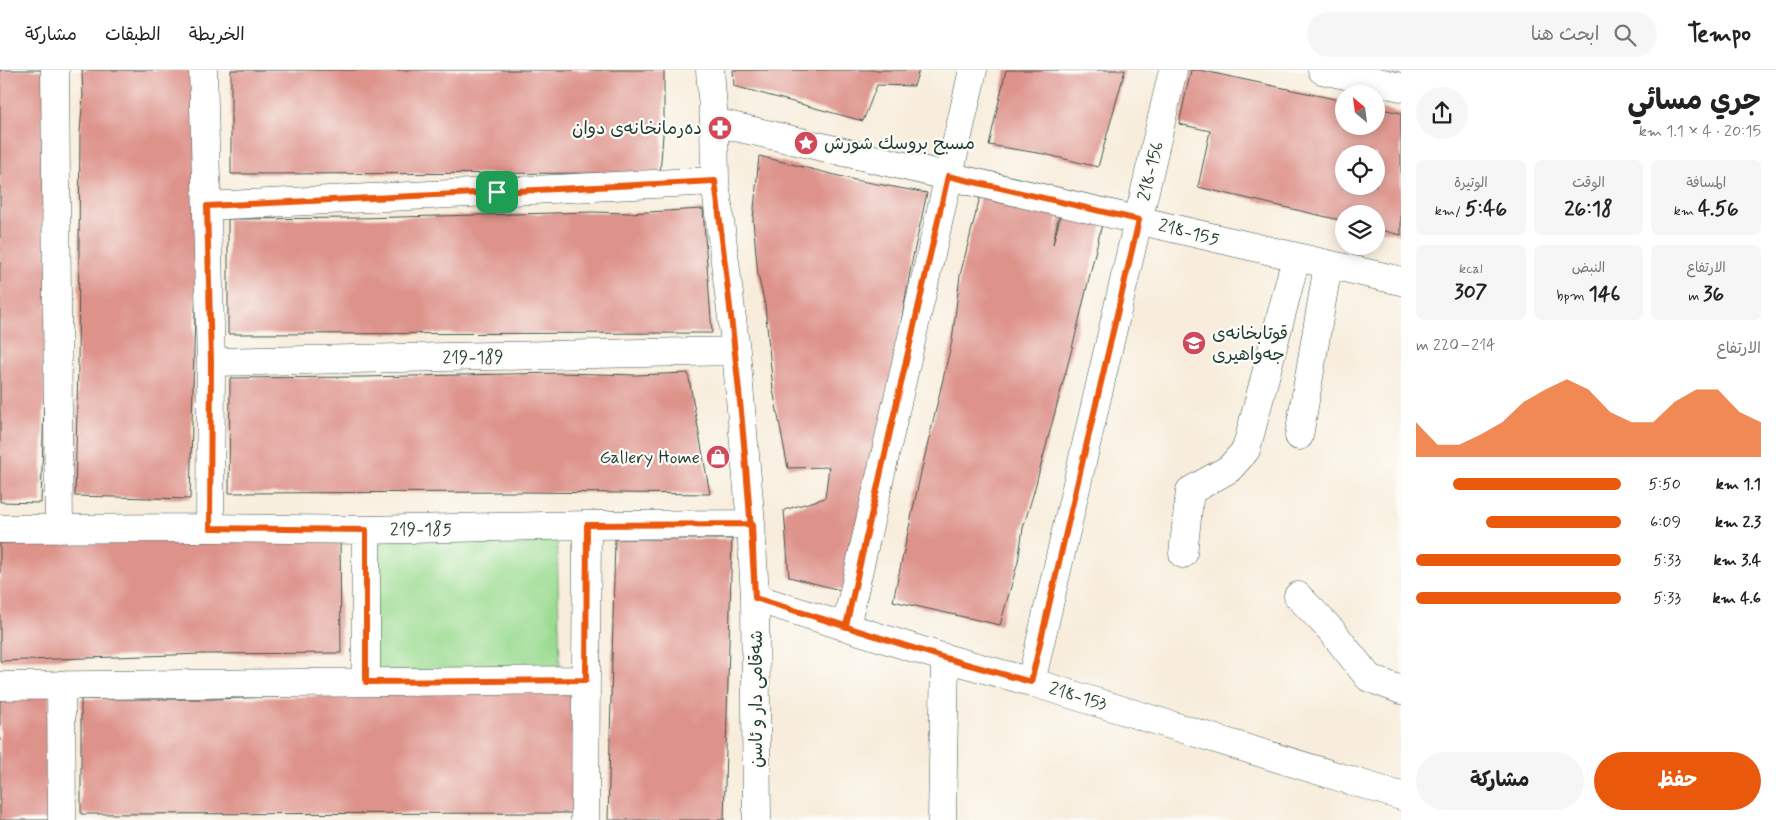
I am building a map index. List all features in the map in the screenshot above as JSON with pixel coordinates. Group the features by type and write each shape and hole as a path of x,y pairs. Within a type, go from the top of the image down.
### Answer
{"street":[{"path":"55,70 59,529"},
{"path":"203,70 211,362 210,528"},
{"name":"شەقامی دار و ئاسن","path":"710,70 714,122 715,181 736,351 752,524 755,598 757,820"},
{"path":"846,626 973,70"},
{"name":"218-156","path":"1031,682 1173,70"},
{"path":"1322,70 1401,87"},
{"name":"218-155","path":"714,122 1401,282"},
{"path":"207,206 715,181"},
{"path":"1183,554 1190,491 1228,469 1246,450 1296,258"},
{"path":"1299,436 1328,265"},
{"name":"219-189","path":"211,362 736,351"},
{"name":"219-185","path":"0,529 210,528 366,530 587,525 752,524"},
{"path":"585,820 587,525"},
{"path":"366,530 366,682"},
{"path":"1298,596 1331,630 1369,678 1401,690"},
{"name":"218-153","path":"755,598 945,658 1031,682 1401,796"},
{"path":"942,820 945,658"},
{"path":"0,686 586,680"},
{"path":"61,686 62,820"}],"green space":[{"path":"557,536 560,667 376,672 373,541"}],"building":[{"path":"0,70 54,70 41,503 0,502"},
{"path":"82,70 195,70 198,203 190,499 75,496"},
{"path":"231,70 664,70 664,122 660,173 231,174"},
{"path":"733,70 919,70 914,86 877,85 863,121 734,86"},
{"path":"1006,70 1125,70 1098,167 1044,154 989,145"},
{"path":"1191,70 1199,70 1335,99 1335,135 1385,135 1385,110 1401,113 1401,235 1385,231 1385,205 1335,205 1335,219 1198,187 1210,131 1179,124"},
{"path":"759,156 855,180 927,193 912,261 894,362 848,592 789,577 784,510 825,498 829,467 788,468 773,390 765,305 758,275 753,220"},
{"path":"980,197 1059,214 1053,244 1061,214 1102,224 1075,337 1023,528 1018,562 1000,625 893,601 952,341 960,275"},
{"path":"703,209 712,333 228,334 228,219 360,218 593,212 629,213"},
{"path":"559,373 636,375 688,373 710,494 526,492 229,493 230,378"},
{"path":"340,533 341,653 202,654 0,661 0,543"},
{"path":"615,539 732,539 724,820 608,820"},
{"path":"573,688 573,813 81,814 81,699 213,699"},
{"path":"49,692 51,820 0,820 0,693"}],"place":[{"name":"دەرمانخانەی دوان","path":"720,128"},
{"name":"مسبح بروسك شورش","path":"806,143"},
{"name":"قوتابخانەی جەواهیری","path":"1194,343"},
{"name":"Gallery Home","path":"718,457"}],"route":[{"path":"497,192 207,206 211,362 210,528 366,530 366,682 586,680 587,525 752,524 755,598 945,658 1031,682 1139,220 948,176 846,626 755,598 752,524 736,351 715,181 497,192"}]}
